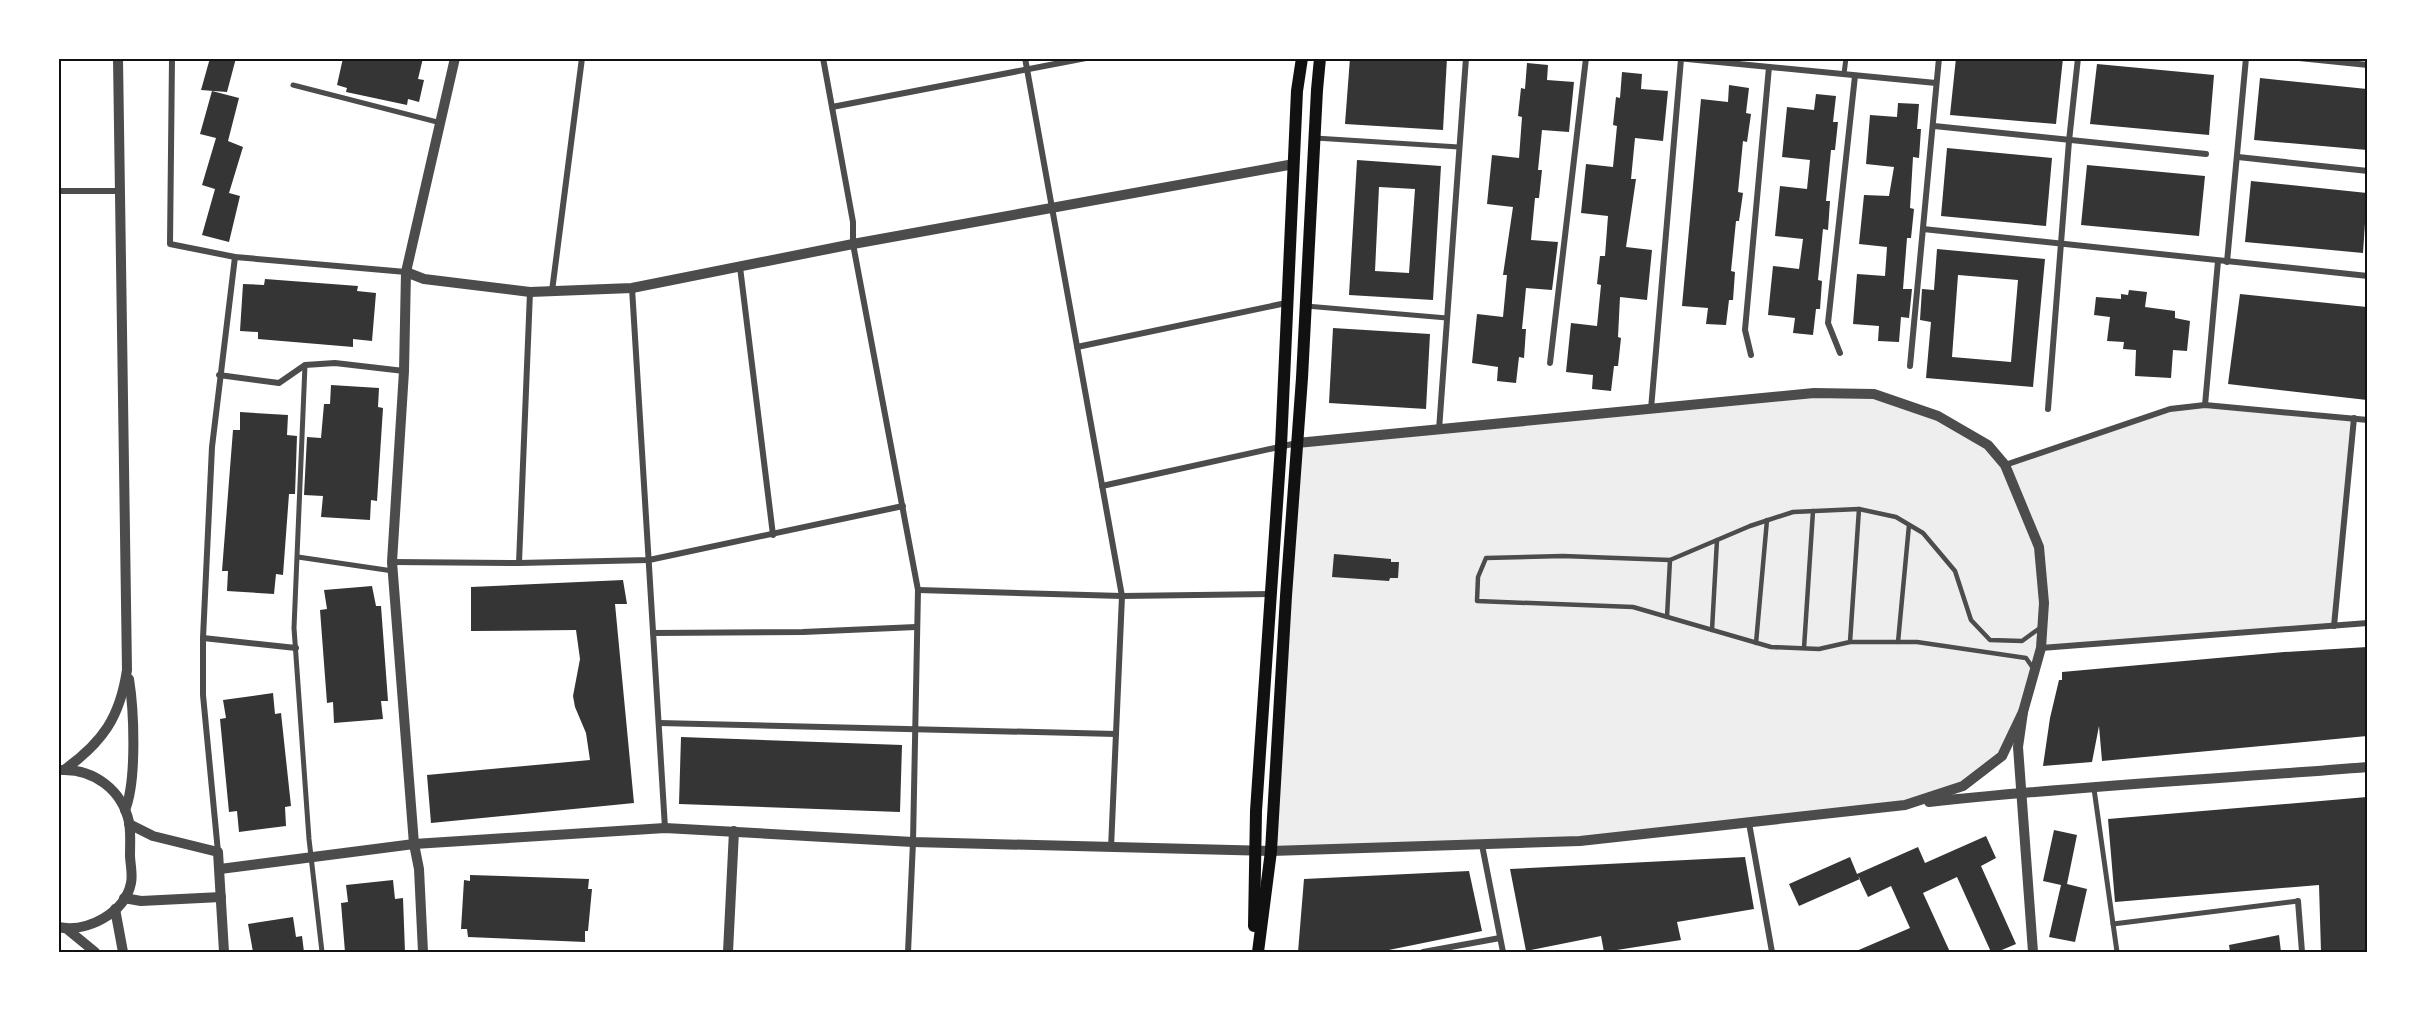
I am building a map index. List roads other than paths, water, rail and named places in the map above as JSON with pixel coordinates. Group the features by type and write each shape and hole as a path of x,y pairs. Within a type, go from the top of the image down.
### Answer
{"main road":[{"path":"1256,952 1256,811 1281,446 1297,92 1302,58"},
{"path":"1256,952 1271,851 1320,58"}],"street":[{"path":"61,770 85,755 102,737 115,717 124,694 127,670 118,58"},
{"path":"172,58 170,244 235,257 406,272 424,279 530,292 632,288 854,244 1294,164"},
{"path":"423,952 419,869 414,844 392,567 404,371 406,272 455,58"},
{"path":"552,291 582,58"},
{"path":"823,58 853,222 854,244 918,590 913,842 908,952"},
{"path":"1025,58 1122,596 1111,848"},
{"path":"832,108 1086,58"},
{"path":"1438,430 1466,58"},
{"path":"1550,363 1586,58"},
{"path":"1844,74 1846,58"},
{"path":"1910,366 1939,58"},
{"path":"2048,408 2069,141 2078,58"},
{"path":"2228,262 2246,58"},
{"path":"2299,58 2367,65"},
{"path":"1651,409 1679,59 1753,62 1769,67 1936,83"},
{"path":"1751,355 1745,330 1769,67"},
{"path":"1840,353 1828,323 1855,76"},
{"path":"293,85 441,123"},
{"path":"1934,126 2206,154"},
{"path":"1314,138 1459,147"},
{"path":"2238,157 2367,171"},
{"path":"58,191 121,191"},
{"path":"1923,229 2367,276"},
{"path":"224,952 220,869 203,695 203,638 212,447 235,257"},
{"path":"2205,405 2218,261"},
{"path":"740,267 772,535"},
{"path":"632,288 665,828"},
{"path":"519,563 530,292"},
{"path":"1077,347 1286,303"},
{"path":"1306,306 1447,318"},
{"path":"219,375 279,383 305,365 335,363 404,371"},
{"path":"305,365 294,628 311,857 322,952"},
{"path":"1102,486 1297,443 1814,393 1874,394 1938,416 1988,446 2005,465 2039,547 2043,603 2041,648 2023,712 2018,747 2033,952"},
{"path":"2005,465 2170,409 2205,405 2367,420"},
{"path":"2334,626 2354,418"},
{"path":"298,557 392,567 649,560 903,506"},
{"path":"918,590 1122,596 1272,594"},
{"path":"2041,648 2367,622"},
{"path":"653,633 803,632 916,627"},
{"path":"203,638 296,648"},
{"path":"125,810 131,795 133,701 127,670"},
{"path":"1905,805 1963,786 2002,756 2023,712"},
{"path":"659,723 1116,734"},
{"path":"220,869 414,844 665,828 913,842 1255,851 1580,841 2020,792 2094,789 2367,767"},
{"path":"61,770 80,771 94,776 108,784 118,796 129,824 131,883 124,898 101,920 84,927 63,928"},
{"path":"2094,789 2117,952"},
{"path":"1749,823 1772,952"},
{"path":"129,824 153,836 218,852"},
{"path":"728,952 734,831"},
{"path":"1482,845 1503,952"},
{"path":"124,898 141,901 221,897"},
{"path":"2113,924 2298,901 2302,952"},
{"path":"115,909 123,952"},
{"path":"63,928 95,952"},
{"path":"1423,952 1500,938"}],"lane":[{"path":"2034,670 2026,658 1938,645 1850,642 1819,649 1771,647 1633,607 1477,602 1478,577 1486,558 1563,556 1670,560 1767,520 1793,512 1859,509 1896,517 1923,533 1955,571 1971,620 1990,640 2022,641 2042,627"},
{"path":"1850,642 1859,509"},
{"path":"1804,648 1813,511"},
{"path":"1756,643 1767,520"},
{"path":"1898,642 1909,525"},
{"path":"1712,630 1717,540"},
{"path":"1667,617 1670,560"}]}
